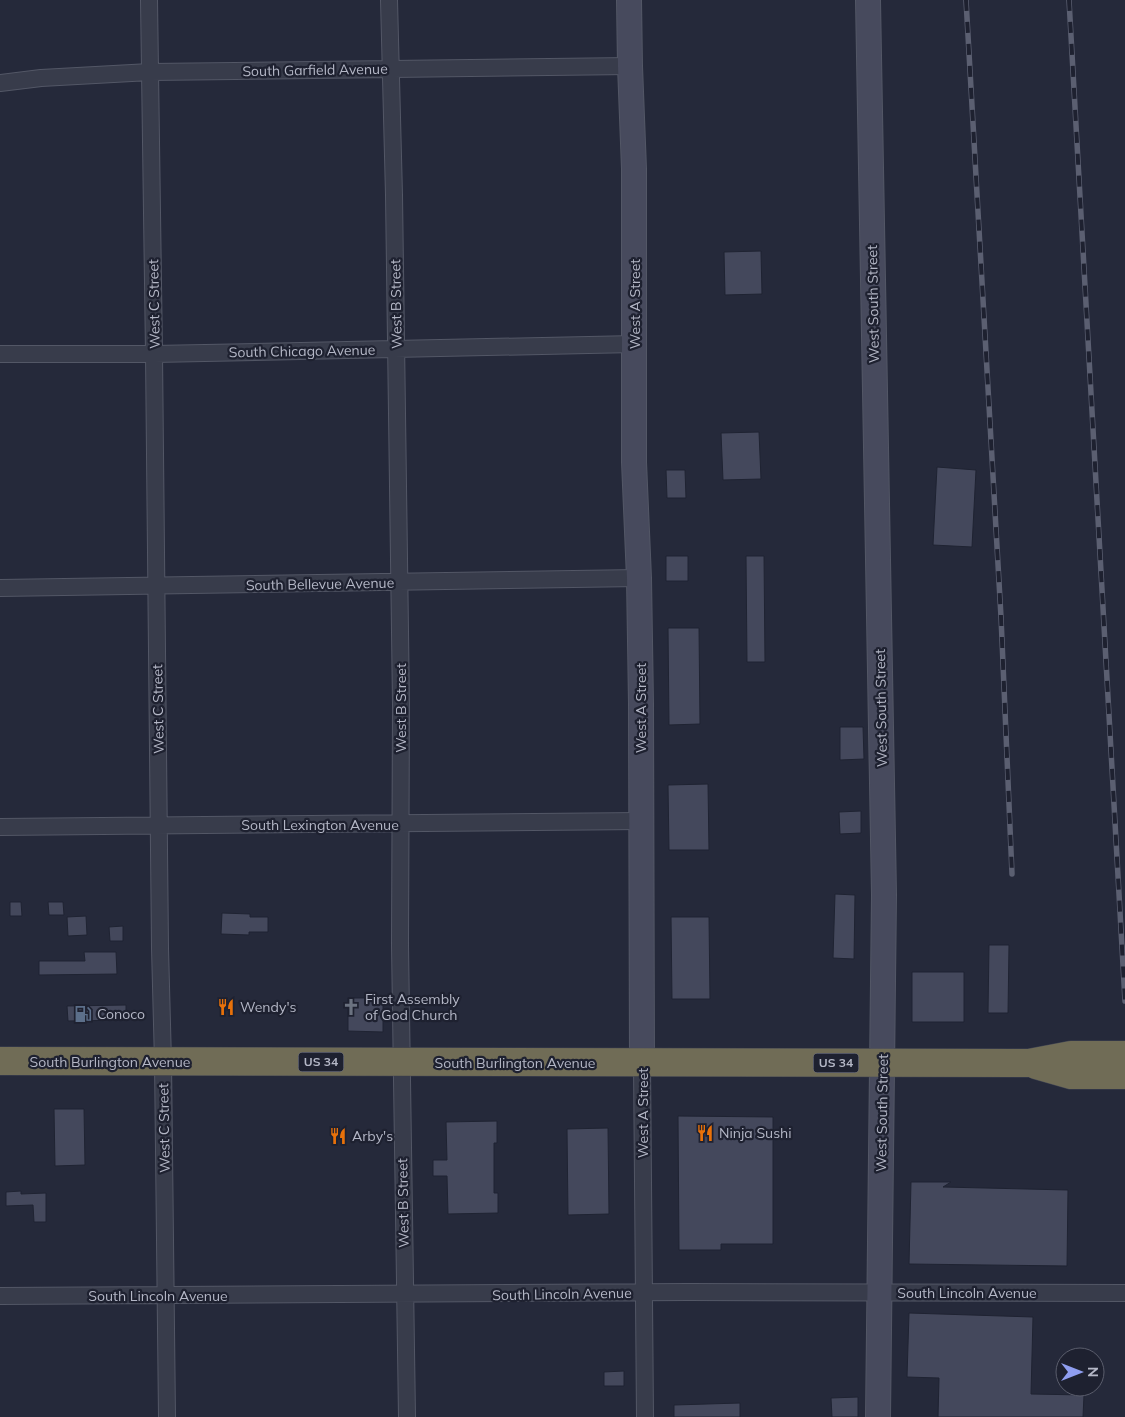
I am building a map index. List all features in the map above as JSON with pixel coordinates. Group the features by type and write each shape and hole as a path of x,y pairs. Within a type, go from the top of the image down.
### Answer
{"highway":[{"name":"US 34","path":"1029,1063 1071,1055 1125,1056"},
{"name":"South Burlington Avenue","path":"0,1061 642,1064 1029,1063"},
{"name":"US 34","path":"1029,1063 1071,1074 1125,1076"}],"street":[{"name":"West C Street","path":"149,0 167,1417"},
{"name":"West B Street","path":"389,0 400,583 402,1062 407,1417"},
{"name":"West A Street","path":"629,0 634,169 634,462 639,578 641,704 645,1417"},
{"name":"West South Street","path":"868,0 884,895 878,1417"},
{"name":"South Garfield Avenue","path":"0,83 41,78 150,72 630,66"},
{"name":"South Chicago Avenue","path":"0,354 154,354 635,344"},
{"name":"South Bellevue Avenue","path":"0,588 639,578"},
{"name":"South Lexington Avenue","path":"0,827 641,821"},
{"name":"South Lincoln Avenue","path":"0,1296 1125,1293"}],"building":[{"path":"761,251 762,294 725,295 724,252"},
{"path":"759,432 761,479 723,480 721,433"},
{"path":"937,467 976,470 972,547 933,545"},
{"path":"666,470 685,470 686,498 667,498"},
{"path":"666,556 688,556 688,581 666,581"},
{"path":"746,556 764,556 765,662 747,662"},
{"path":"668,628 699,628 700,724 669,725"},
{"path":"840,727 863,727 864,759 840,760"},
{"path":"708,784 709,850 669,850 668,785"},
{"path":"861,811 861,833 840,834 839,812"},
{"path":"835,894 855,895 854,959 833,958"},
{"path":"10,902 21,902 22,916 10,916"},
{"path":"48,902 63,902 64,915 49,915"},
{"path":"222,913 250,914 250,917 268,917 268,932 249,932 249,935 221,934"},
{"path":"86,916 87,935 68,936 67,917"},
{"path":"671,917 709,917 710,999 672,999"},
{"path":"123,926 123,941 110,941 109,927"},
{"path":"989,945 1009,945 1008,1013 988,1013"},
{"path":"84,952 116,952 117,974 39,975 39,961 85,961"},
{"path":"912,972 964,972 964,1022 912,1022"},
{"path":"348,998 383,998 383,1032 348,1031"},
{"path":"126,1005 126,1020 68,1021 67,1006"},
{"path":"54,1109 84,1109 85,1165 55,1166"},
{"path":"678,1116 773,1117 773,1244 721,1244 721,1250 679,1250"},
{"path":"497,1121 497,1143 494,1143 494,1193 498,1193 498,1213 448,1214 447,1176 433,1176 433,1160 447,1160 446,1122"},
{"path":"608,1128 609,1214 568,1215 567,1129"},
{"path":"911,1182 951,1182 943,1187 1068,1190 1067,1266 909,1264"},
{"path":"21,1191 21,1194 46,1193 46,1222 34,1222 33,1205 6,1206 6,1192"},
{"path":"909,1313 1033,1317 1031,1394 1055,1394 1055,1397 1084,1397 1083,1417 938,1417 939,1378 907,1377"},
{"path":"624,1371 624,1386 604,1386 604,1372"},
{"path":"858,1397 858,1417 832,1417 831,1398"},
{"path":"740,1403 740,1417 674,1417 674,1405"}],"railway":[{"path":"966,0 1001,617 1012,874"},
{"path":"1069,0 1125,1001"}],"place":[{"name":"Wendy's","path":"226,1007"},
{"name":"First Assembly of God Church","path":"351,1007"},
{"name":"Conoco","path":"83,1014"},
{"name":"Ninja Sushi","path":"705,1133"},
{"name":"Arby's","path":"338,1136"}]}
